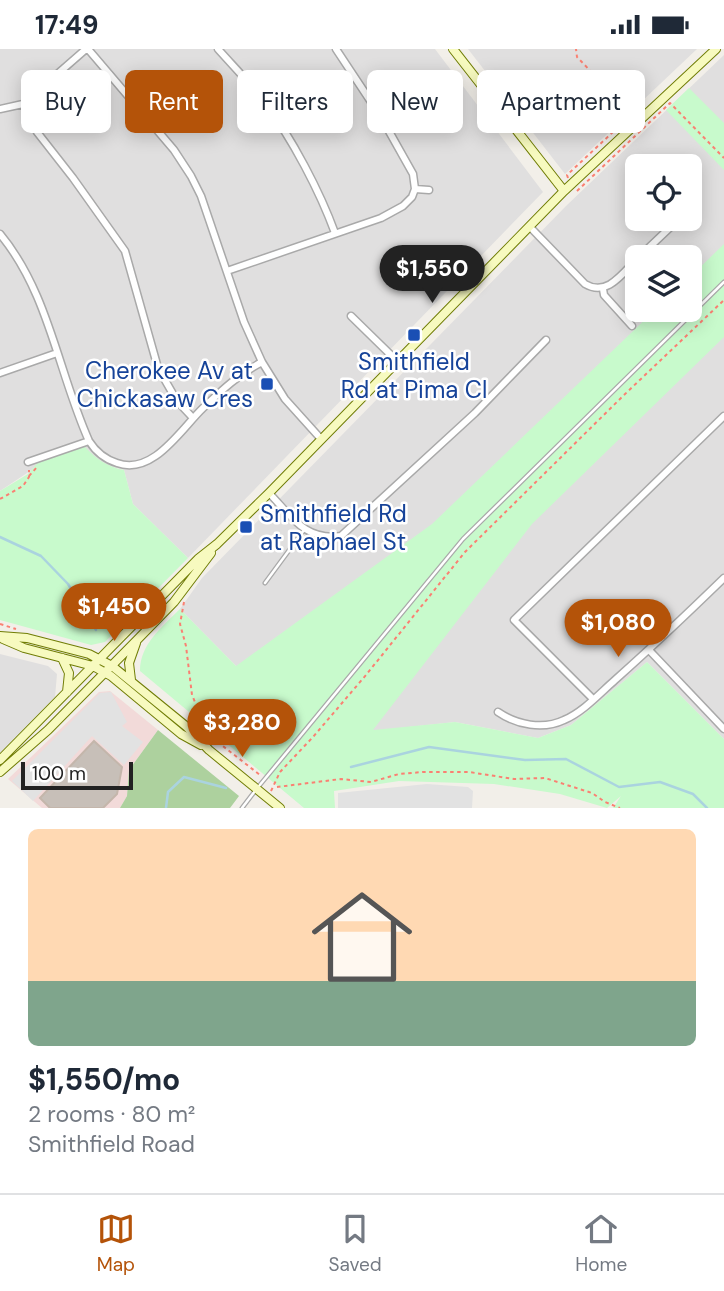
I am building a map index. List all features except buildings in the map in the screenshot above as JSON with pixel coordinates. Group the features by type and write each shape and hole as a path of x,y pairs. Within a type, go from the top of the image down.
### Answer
{"main road":[{"path":"453,49 564,191"},
{"path":"0,760 198,559 270,493 564,191 716,49"},
{"path":"0,772 48,730 174,602 217,544"},
{"path":"0,637 24,648 93,666 181,734 209,750"},
{"path":"0,637 27,638 100,659 112,666 280,808"},
{"path":"131,680 129,663 137,640"},
{"path":"62,658 70,679 64,698"}],"street":[{"path":"63,70 87,49 183,162 201,196 244,322 262,362 285,399 321,439"},
{"path":"218,49 272,113 327,211 335,233"},
{"path":"227,271 393,213 412,197 415,189 409,163 336,49"},
{"path":"0,110 21,105"},
{"path":"38,133 125,251 158,367 177,401 193,418"},
{"path":"415,189 429,190"},
{"path":"530,227 592,288 603,289 625,271"},
{"path":"652,245 666,231"},
{"path":"0,234 15,251 39,297 89,440 95,450 107,460 123,465 135,465 155,457 226,386 262,362"},
{"path":"603,289 604,295 632,326"},
{"path":"351,316 397,361"},
{"path":"270,493 304,530 325,538 341,536 475,413 546,340"},
{"path":"0,373 57,353"},
{"path":"593,699 514,620 724,416"},
{"path":"28,462 89,440"},
{"path":"498,712 509,720 552,725 576,714 649,650 724,577"},
{"path":"717,584 724,591"},
{"path":"649,650 724,729"}],"lane":[{"path":"242,808 463,539 724,282"},
{"path":"265,583 304,530"}],"path":[{"path":"567,175 629,117 629,111 577,57 576,49"},
{"path":"578,192 670,103 724,158"},
{"path":"620,808 592,793 545,778 514,779 469,772 411,773 371,782 341,779 274,787 280,772 366,675 465,552 724,300"},
{"path":"0,499 28,481 28,462"},
{"path":"179,608 184,602 180,624 186,646 192,695 209,736"}],"shaded area":[{"path":"0,49 435,49 451,70 367,70 367,133 463,133 463,86 477,105 477,133 498,133 543,192 188,558 133,504 124,470 109,466 36,467 0,491"},
{"path":"468,49 697,49 645,98 645,70 484,70"},
{"path":"724,55 724,739 647,662 571,725 538,738 455,722 372,731 236,666 180,609 202,578 566,206"},
{"path":"533,133 608,133 565,174"},
{"path":"0,654 48,666 57,674 55,697 0,753"},
{"path":"110,691 158,730 129,770 127,796 120,808 42,808 8,779 99,692"},
{"path":"111,692 127,722 122,726 143,742 124,765 92,736 33,801 12,781 100,693"},
{"path":"427,784 468,787 473,791 472,808 338,808 338,793"}],"green space":[{"path":"689,88 724,123 724,170 666,110"},
{"path":"724,244 724,337 532,524 373,730 455,722 538,738 571,725 647,662 724,739 724,808 613,808 621,796 607,808 560,794 494,784 399,781 334,791 335,808 304,808 140,671 148,644 180,609 236,666 432,524 642,322 702,322 702,265"},
{"path":"85,447 103,462 124,470 133,504 188,558 105,642 91,645 0,620 0,491 28,474 40,460"},
{"path":"158,730 239,796 230,808 120,808 127,796 129,770"}],"waterway":[{"path":"0,537 41,556 68,584 96,630"},
{"path":"351,767 429,747 525,760 566,759 619,787 660,782 693,794 707,808"},
{"path":"166,808 168,792 184,777 226,788"}],"place":[{"name":"Smithfield Rd at Pima Cl","path":"414,335"},
{"name":"Cherokee Av at Chickasaw Cres","path":"267,384"},
{"name":"Smithfield Rd at Raphael St","path":"246,527"}]}
